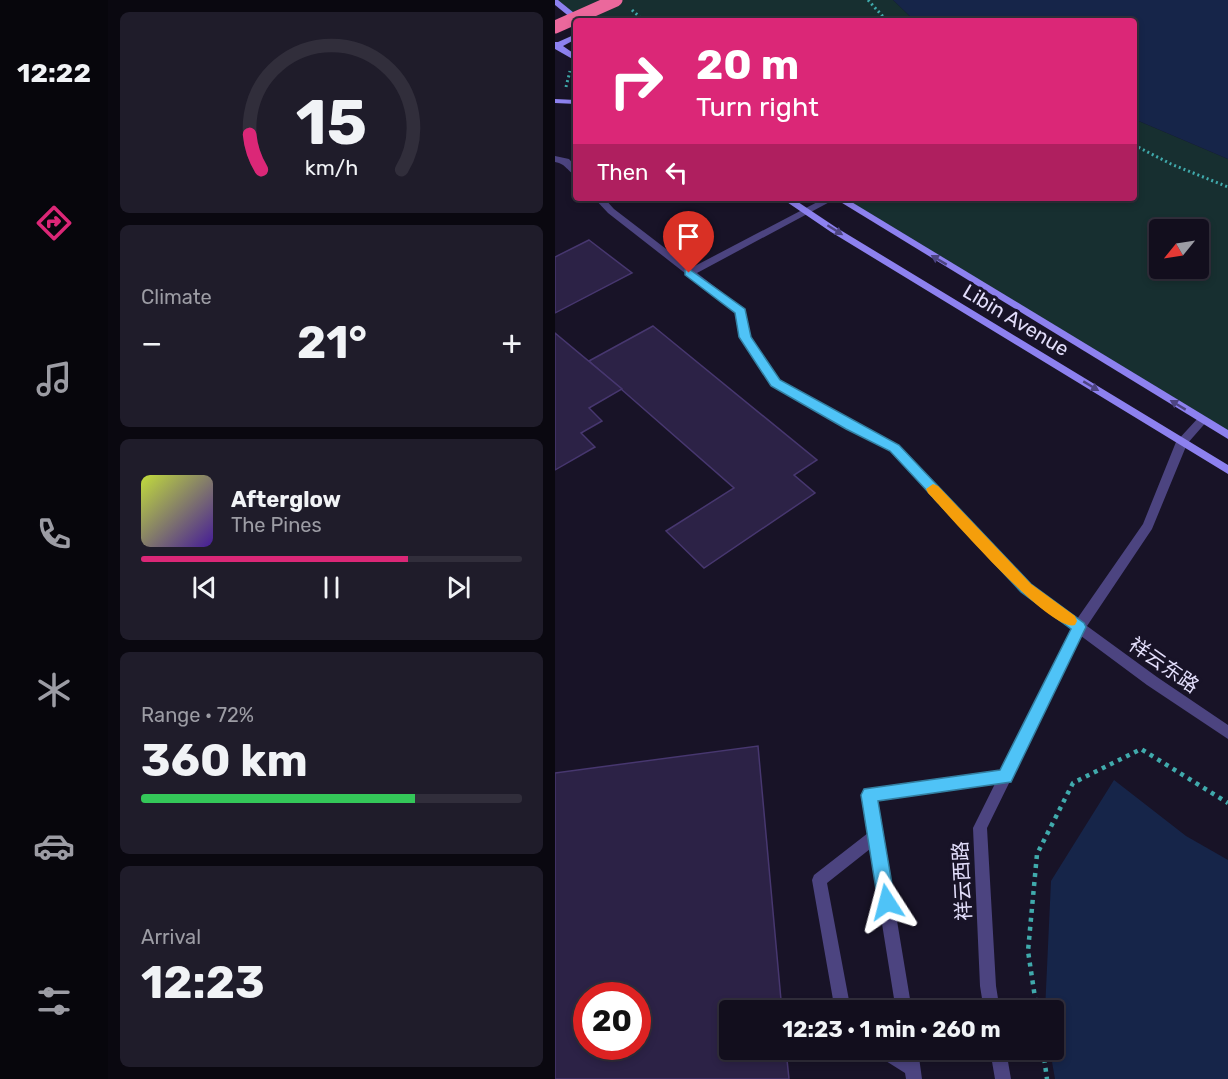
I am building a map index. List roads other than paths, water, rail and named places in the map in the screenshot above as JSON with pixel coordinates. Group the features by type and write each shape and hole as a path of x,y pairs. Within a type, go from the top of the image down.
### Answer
{"highway":[{"path":"575,18 616,0"},
{"path":"555,27 573,19"}],"main road":[{"path":"555,1 576,18"},
{"path":"573,38 556,46 573,57"},
{"name":"Libin Avenue","path":"791,201 1228,470"},
{"name":"Libin Avenue","path":"844,201 1228,435"}],"street":[{"path":"555,159 566,161 573,169"},
{"name":"祥云东路","path":"602,201 611,211 741,312 745,337 775,383 894,448 1026,588 1228,733"},
{"path":"689,273 826,201"},
{"path":"1182,442 1203,420"},
{"name":"祥云西路","path":"990,1000 981,828 1079,627 1148,526 1182,442"},
{"path":"902,1000 869,795 1005,777"},
{"path":"841,1000 819,880 876,836"},
{"path":"896,1060 914,1074"},
{"path":"1000,1060 1003,1079"}],"water":[{"path":"893,0 1228,0 1228,159 1137,120 1137,18 912,18"},
{"path":"1114,780 1186,836 1228,860 1228,1079 1055,1079 1052,1060 1064,1060 1064,1000 1046,1000 1051,881"}]}
